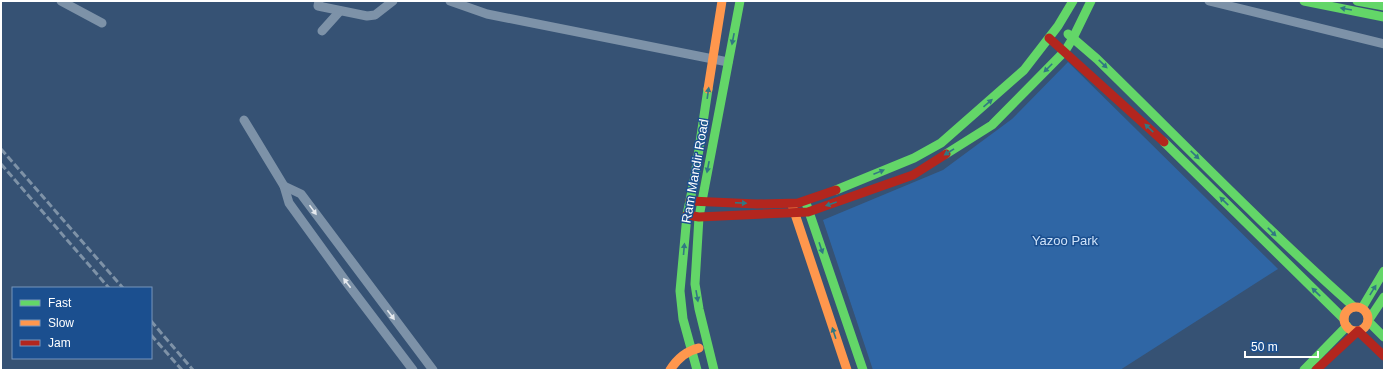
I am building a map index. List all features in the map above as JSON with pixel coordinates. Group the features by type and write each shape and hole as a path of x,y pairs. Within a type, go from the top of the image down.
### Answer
{"street":[{"path":"61,1 102,23"},
{"path":"319,1 318,6 366,16 375,15 392,1"},
{"path":"450,1 487,14 728,62"},
{"path":"697,370 683,319 680,291 687,215 695,176 722,1"},
{"name":"Ram Mandir Road","path":"714,370 695,284 699,217 740,1"},
{"path":"690,201 757,204 791,203 838,189 907,161 940,143 1024,70 1058,26 1073,1"},
{"path":"687,215 699,217 808,212 913,175 992,125 1065,51 1091,1"},
{"path":"1209,1 1384,44"},
{"path":"1304,1 1384,17"},
{"path":"1357,1 1384,6"},
{"path":"322,31 340,11"},
{"path":"1058,26 1097,59 1141,101 1319,276 1366,312 1368,321 1384,337"},
{"path":"1049,38 1111,92 1185,162 1353,331 1358,331 1384,356"},
{"path":"244,120 284,186 289,203 413,370"},
{"path":"284,186 301,194 433,370"},
{"path":"805,200 863,370"},
{"path":"791,203 847,370"},
{"path":"1304,370 1346,323 1347,311 1358,307 1384,271"},
{"path":"1316,370 1358,331 1365,328 1384,297"},
{"path":"394,345 406,335"},
{"path":"670,370 676,360 691,349 708,346"}],"green space":[{"name":"Yazoo Park","path":"1068,62 1278,269 1120,370 873,370 823,220 943,170 1012,119"}],"railway":[{"path":"1,149 122,287"},
{"path":"1,164 108,287"},
{"path":"152,322 193,370"},
{"path":"152,336 182,370"}],"traffic: fast":[{"path":"714,370 699,309 695,284 699,217 740,1"},
{"path":"836,190 914,158 941,143 1024,70 1058,26 1073,1"},
{"path":"946,154 992,125 1065,51 1091,1"},
{"path":"1304,1 1384,17"},
{"path":"1357,1 1384,6"},
{"path":"1068,34 1097,59 1256,216 1354,307"},
{"path":"697,370 683,319 680,291 687,215 695,176 708,89"},
{"path":"1164,142 1344,319"},
{"path":"806,203 863,370"},
{"path":"1362,308 1384,271"},
{"path":"1384,297 1368,321 1384,337"},
{"path":"1304,370 1347,326"}],"traffic: slow":[{"path":"708,89 722,1"},
{"path":"792,205 847,370"},
{"path":"1356,307 1365,310 1368,319 1365,328 1356,331 1347,328 1344,319 1347,310 1356,307"},
{"path":"670,370 682,356 699,348"}],"traffic: jam":[{"path":"1049,38 1164,142"},
{"path":"687,215 699,217 808,212 913,175 946,154"},
{"path":"690,201 757,204 798,203 836,190"},
{"path":"1316,370 1358,331 1384,356"}]}
